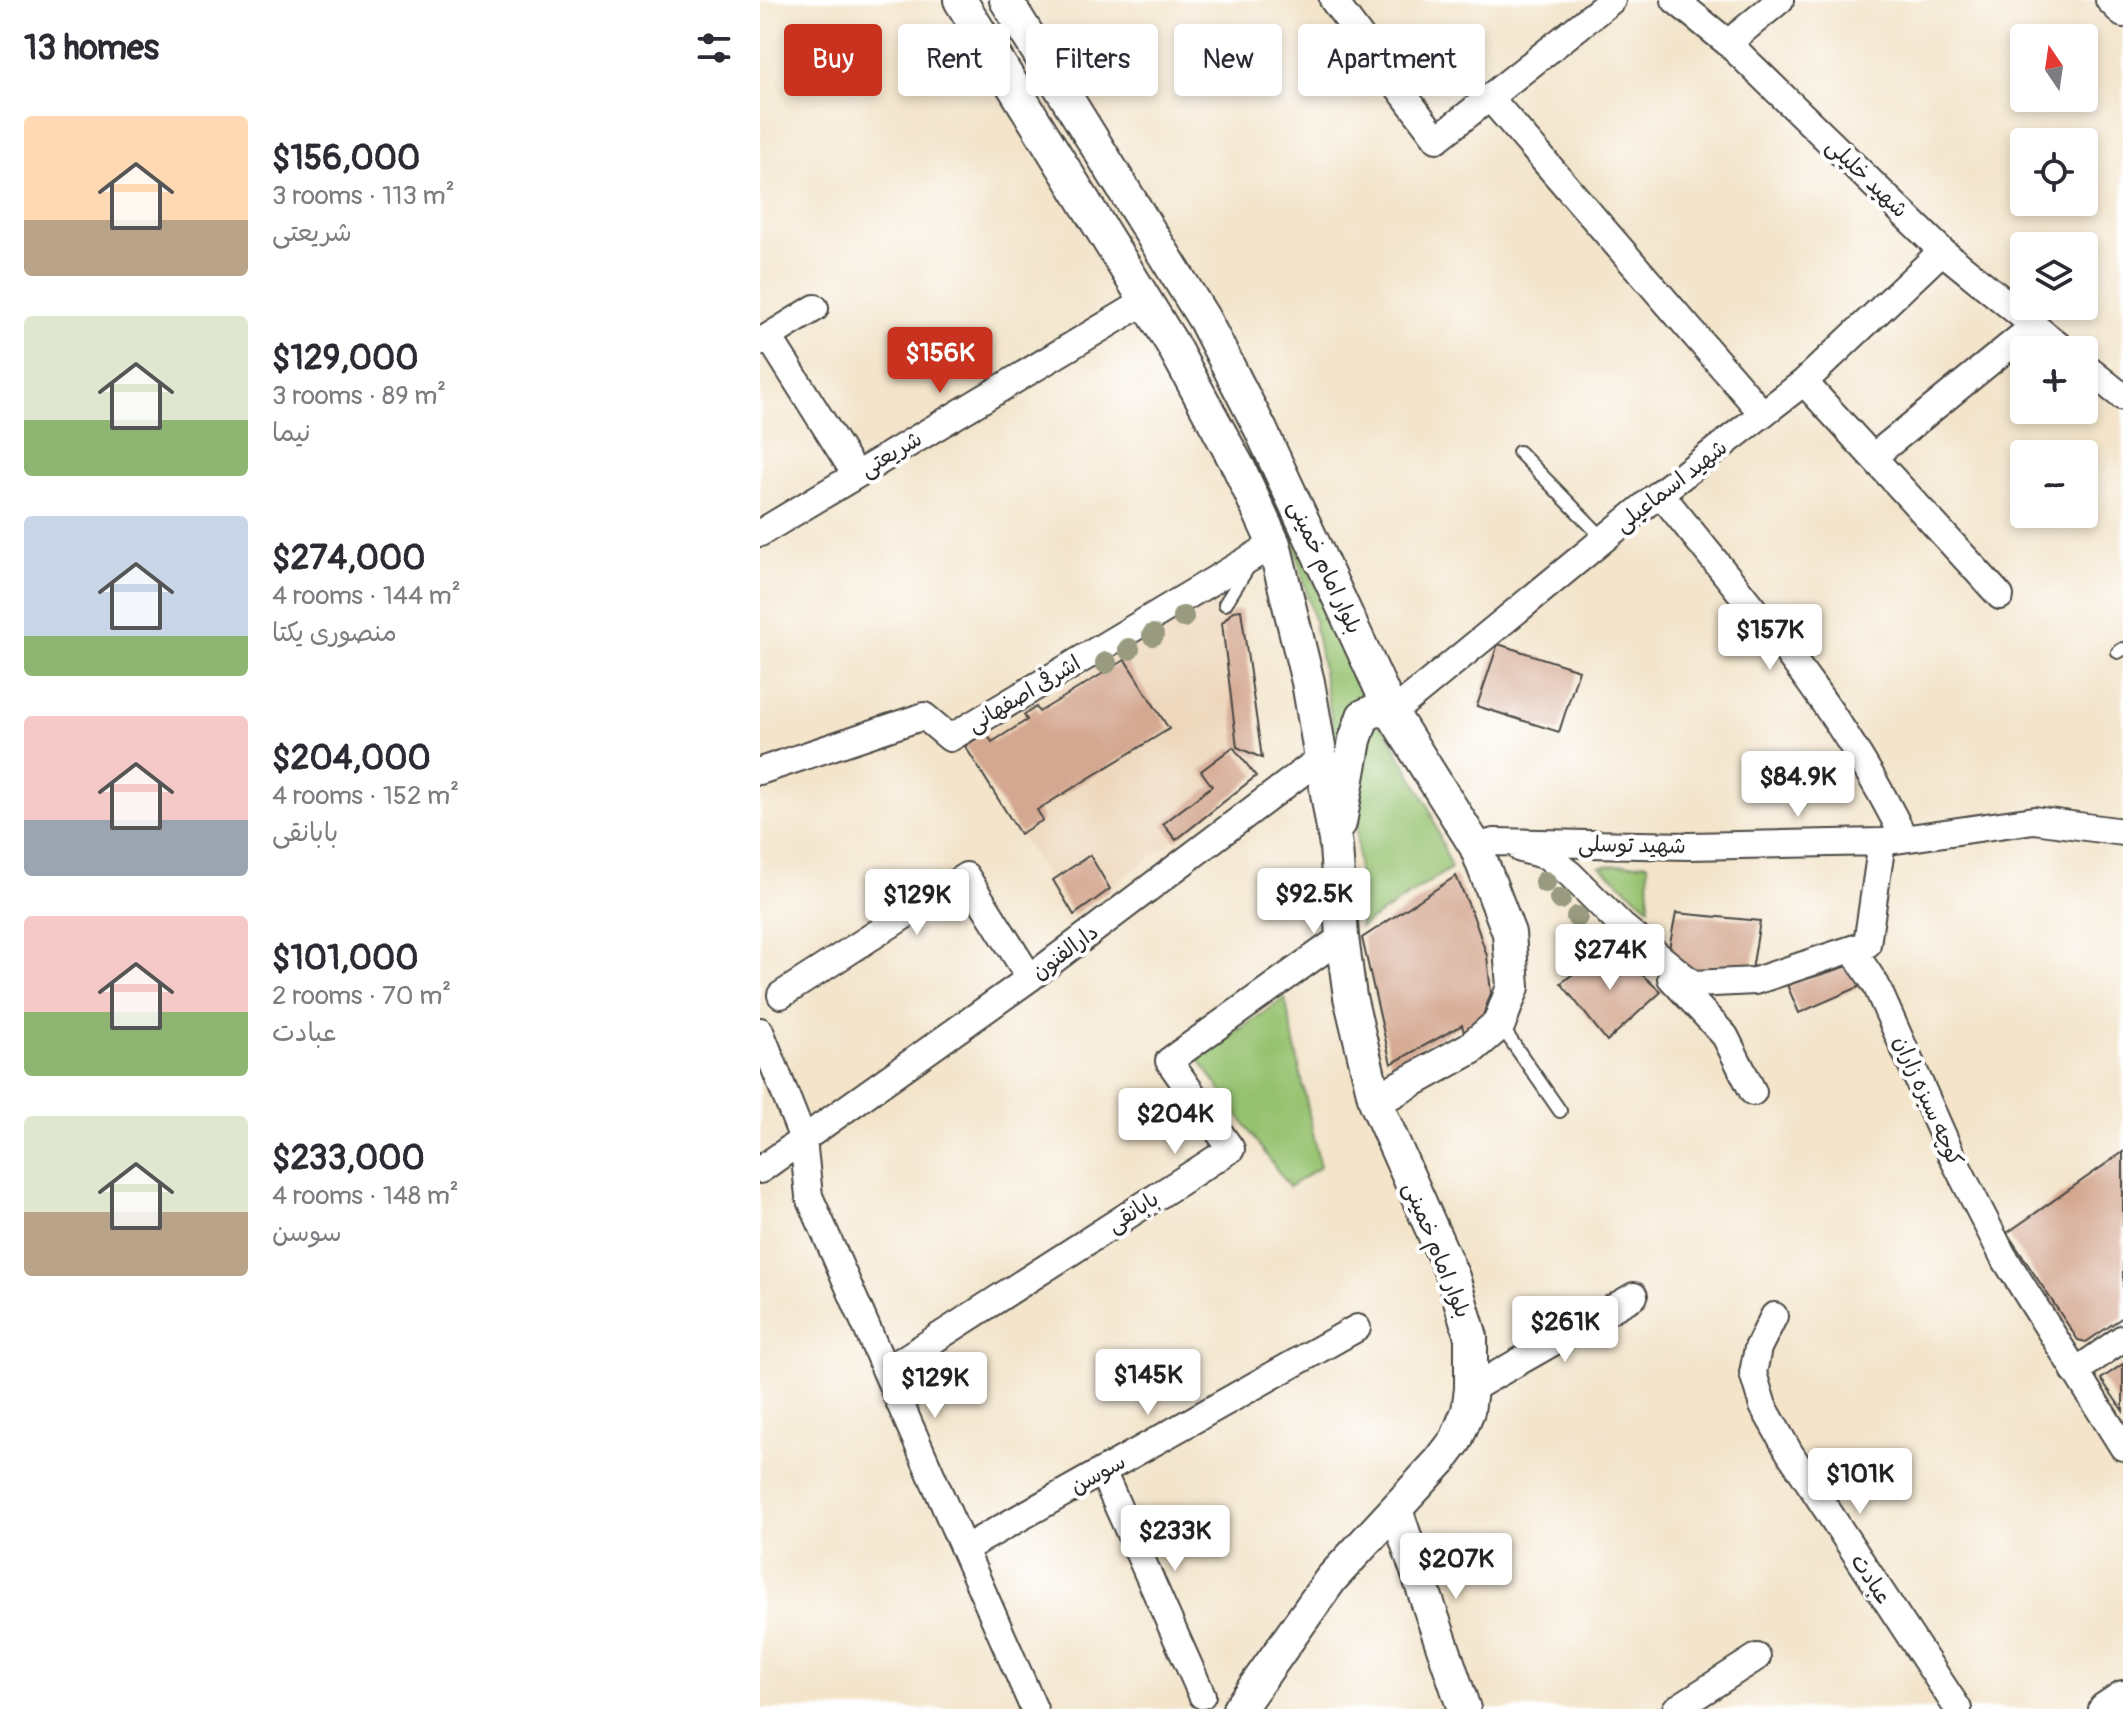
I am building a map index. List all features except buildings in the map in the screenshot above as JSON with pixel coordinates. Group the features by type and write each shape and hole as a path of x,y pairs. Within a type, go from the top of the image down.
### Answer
{"street":[{"name":"بلوار امام خمینی","path":"960,0 1171,342 1239,468 1264,550 1300,644 1336,846 1342,937 1350,997 1375,1101 1453,1277 1471,1337 1468,1411 1456,1440 1331,1579 1239,1709"},
{"name":"بلوار امام خمینی","path":"1006,0 1204,319 1266,440 1392,713 1485,845 1509,933 1513,987 1499,1024 1471,1048 1375,1101"},
{"path":"1333,0 1437,139 1612,0"},
{"name":"شهید خلیلی","path":"1675,0 1728,43 1942,251 2046,336"},
{"path":"1728,43 1780,0"},
{"path":"2109,0 2123,14"},
{"path":"1490,98 1763,414"},
{"name":"شهید اسماعیلی","path":"1392,713 1660,493 1804,382 1942,251"},
{"name":"شریعتی","path":"760,533 1146,301"},
{"path":"815,308 764,340 856,475"},
{"path":"1873,457 2034,326"},
{"path":"2098,377 2123,397"},
{"path":"1804,382 2000,596"},
{"path":"1622,926 1693,984 1755,981 1859,947 1893,840 1882,792 1818,693 1660,493"},
{"name":"اشرفی اصفهانی","path":"760,771 924,716 950,738 1264,550"},
{"path":"1336,846 1363,716 1378,709 1392,713"},
{"name":"دارالفنون","path":"760,1170 1030,978 1321,758"},
{"name":"شهید توسلی","path":"1485,845 1689,846 1893,840 2034,820 2123,832"},
{"path":"1485,845 1547,856 1570,874 1725,1036 1753,1092"},
{"path":"781,995 966,876 1030,978"},
{"name":"بابانقی","path":"887,1370 1231,1149 1169,1061 1342,937"},
{"name":"کوچه سبزه زاران","path":"1859,947 1951,1154 2002,1254 2123,1447"},
{"path":"760,1031 803,1139 809,1196 1034,1709"},
{"path":"1471,1389 1634,1296"},
{"name":"عبادت","path":"1774,1316 1758,1348 1753,1373 1763,1406 1789,1452 1958,1709"},
{"name":"سوسن","path":"964,1549 1357,1328"},
{"path":"2075,1372 2123,1338"},
{"path":"1102,1471 1202,1695"},
{"path":"1396,1510 1464,1709"},
{"path":"1676,1709 1757,1657"},
{"path":"2105,1709 2123,1697"}],"lane":[{"path":"1519,452 1604,539"},
{"path":"1225,604 1264,550"},
{"path":"1499,1024 1560,1111"}],"shaded area":[{"path":"1214,596 1233,611 1241,610 1263,765 1258,775 1072,917 964,746"}],"green space":[{"path":"1290,529 1369,701 1340,768 1314,621"},
{"path":"1382,724 1427,803 1451,868 1360,927 1357,835 1362,774 1374,726"},
{"path":"1648,863 1649,907 1600,866"},
{"path":"1285,998 1320,1167 1289,1187 1198,1058"}]}
